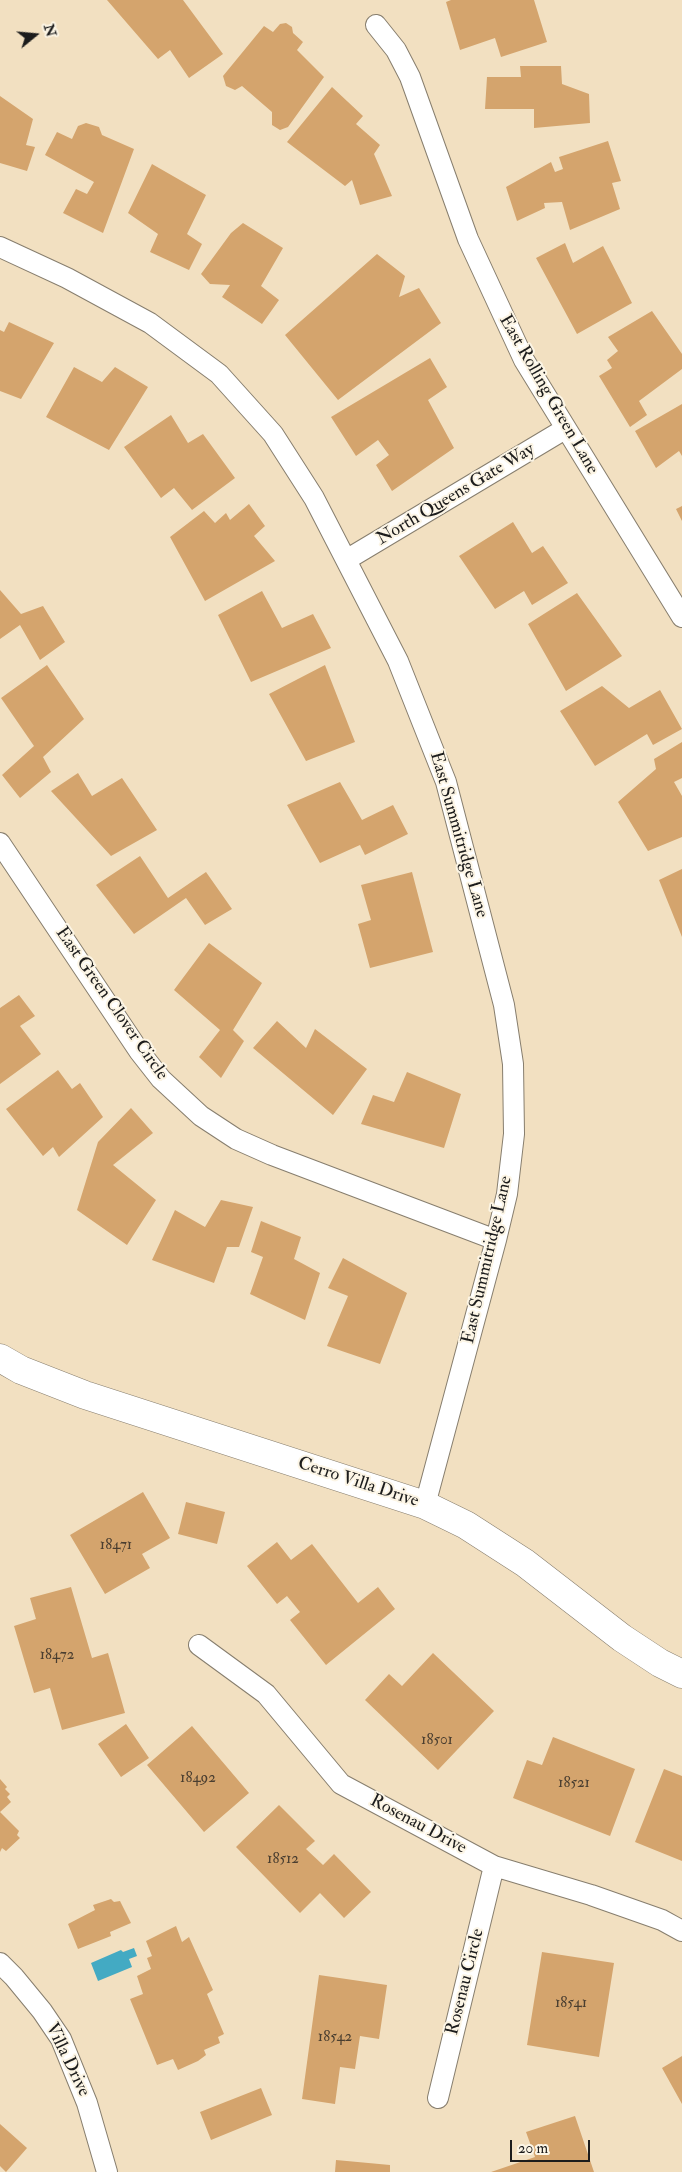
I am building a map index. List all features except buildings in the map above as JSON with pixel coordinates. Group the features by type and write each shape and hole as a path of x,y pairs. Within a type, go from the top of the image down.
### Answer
{"street":[{"name":"East Rolling Green Lane","path":"376,25 396,50 410,78 468,239 495,301 524,360 682,618"},
{"name":"East Summitridge Lane","path":"0,247 67,278 150,323 219,374 273,434 314,498 398,660 446,782 504,1005 513,1064 514,1134 507,1194 496,1240 425,1505"},
{"name":"North Queens Gate Way","path":"346,560 565,429"},
{"name":"East Green Clover Circle","path":"0,843 139,1051 161,1079 201,1116 236,1139 272,1155 496,1240"},
{"name":"Cerro Villa Drive","path":"0,1358 21,1370 85,1395 425,1505 466,1525 525,1563 622,1638 660,1663 682,1674"},
{"name":"Rosenau Drive","path":"199,1645 266,1694 341,1784 494,1866 591,1895 662,1920 682,1931"},
{"name":"Rosenau Circle","path":"438,2098 494,1866"},
{"name":"Villa Drive","path":"0,1963 42,2011 61,2039 87,2103 107,2172"}],"water":[{"path":"134,1948 137,1956 129,1959 132,1967 98,1981 91,1963 121,1950 123,1952"}]}
